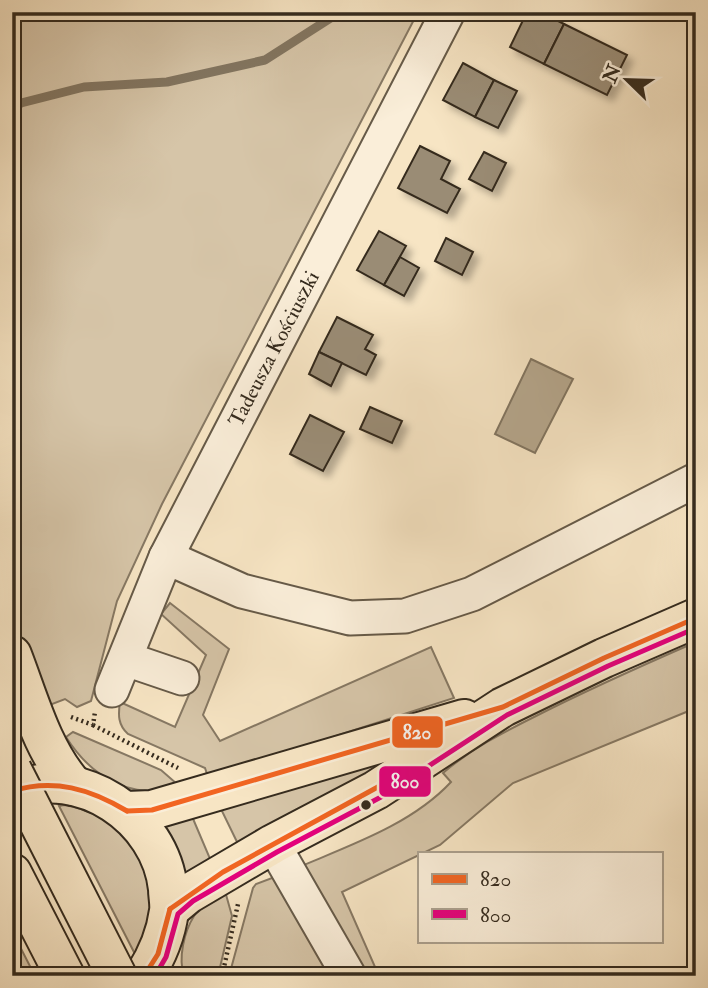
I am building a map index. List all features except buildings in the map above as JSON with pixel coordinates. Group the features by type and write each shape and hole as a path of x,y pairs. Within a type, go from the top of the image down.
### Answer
{"main road":[{"path":"170,909 188,894 272,844 376,790 503,707 604,658 696,618"},
{"path":"12,655 59,769 74,786"},
{"path":"127,811 152,810 503,707"},
{"path":"12,770 117,976"},
{"path":"12,791 46,784 74,786 102,795 127,811 151,839 166,873 170,909 156,969"},
{"path":"12,873 65,976"}],"street":[{"name":"Tadeusza Kościuszki","path":"112,690 166,557 448,12"},
{"path":"166,557 242,591 350,618 405,616 472,594 696,480"},
{"path":"126,659 182,678"},
{"path":"272,844 349,976"}],"shaded area":[{"path":"12,12 418,12 162,504 117,601 91,701 77,707 65,699 47,706 12,625"},
{"path":"531,359 573,379 535,453 495,434"},
{"path":"170,603 229,649 203,715 220,741 431,647 454,698 208,777 205,768 128,734 120,720 120,702 175,727 206,655 161,614"},
{"path":"696,642 696,708 513,783 440,845 425,852 418,852 418,856 342,892 379,976 363,976 299,867 360,842 399,822 435,797 451,782 443,773 465,756 499,735"},
{"path":"73,732 161,770 177,784 150,791 137,790 112,781 91,767 74,748 66,737"},
{"path":"411,750 239,846 219,805"},
{"path":"64,805 99,817 114,828 138,855 150,890 151,909 136,956 59,806"},
{"path":"191,814 211,861 189,875 184,872 163,826"},
{"path":"280,875 341,976 229,976 253,888 256,884"},
{"path":"225,891 232,916 218,976 184,976 182,953 190,922 200,908"},
{"path":"12,931 35,976 12,976"}],"waterway":[{"path":"12,108 21,103 84,87 167,82 265,60 340,12"}],"transit line":[{"name":"820","path":"127,811 152,810 503,707 604,658 696,618"},
{"name":"800","path":"155,976 166,957 178,914 193,901 277,852 381,797 507,715 608,666 696,628"},
{"name":"820","path":"170,909 223,872 396,777"},
{"name":"820","path":"12,791 42,786 71,788 99,797 127,811"},
{"name":"820","path":"144,976 158,954 170,909"}]}
